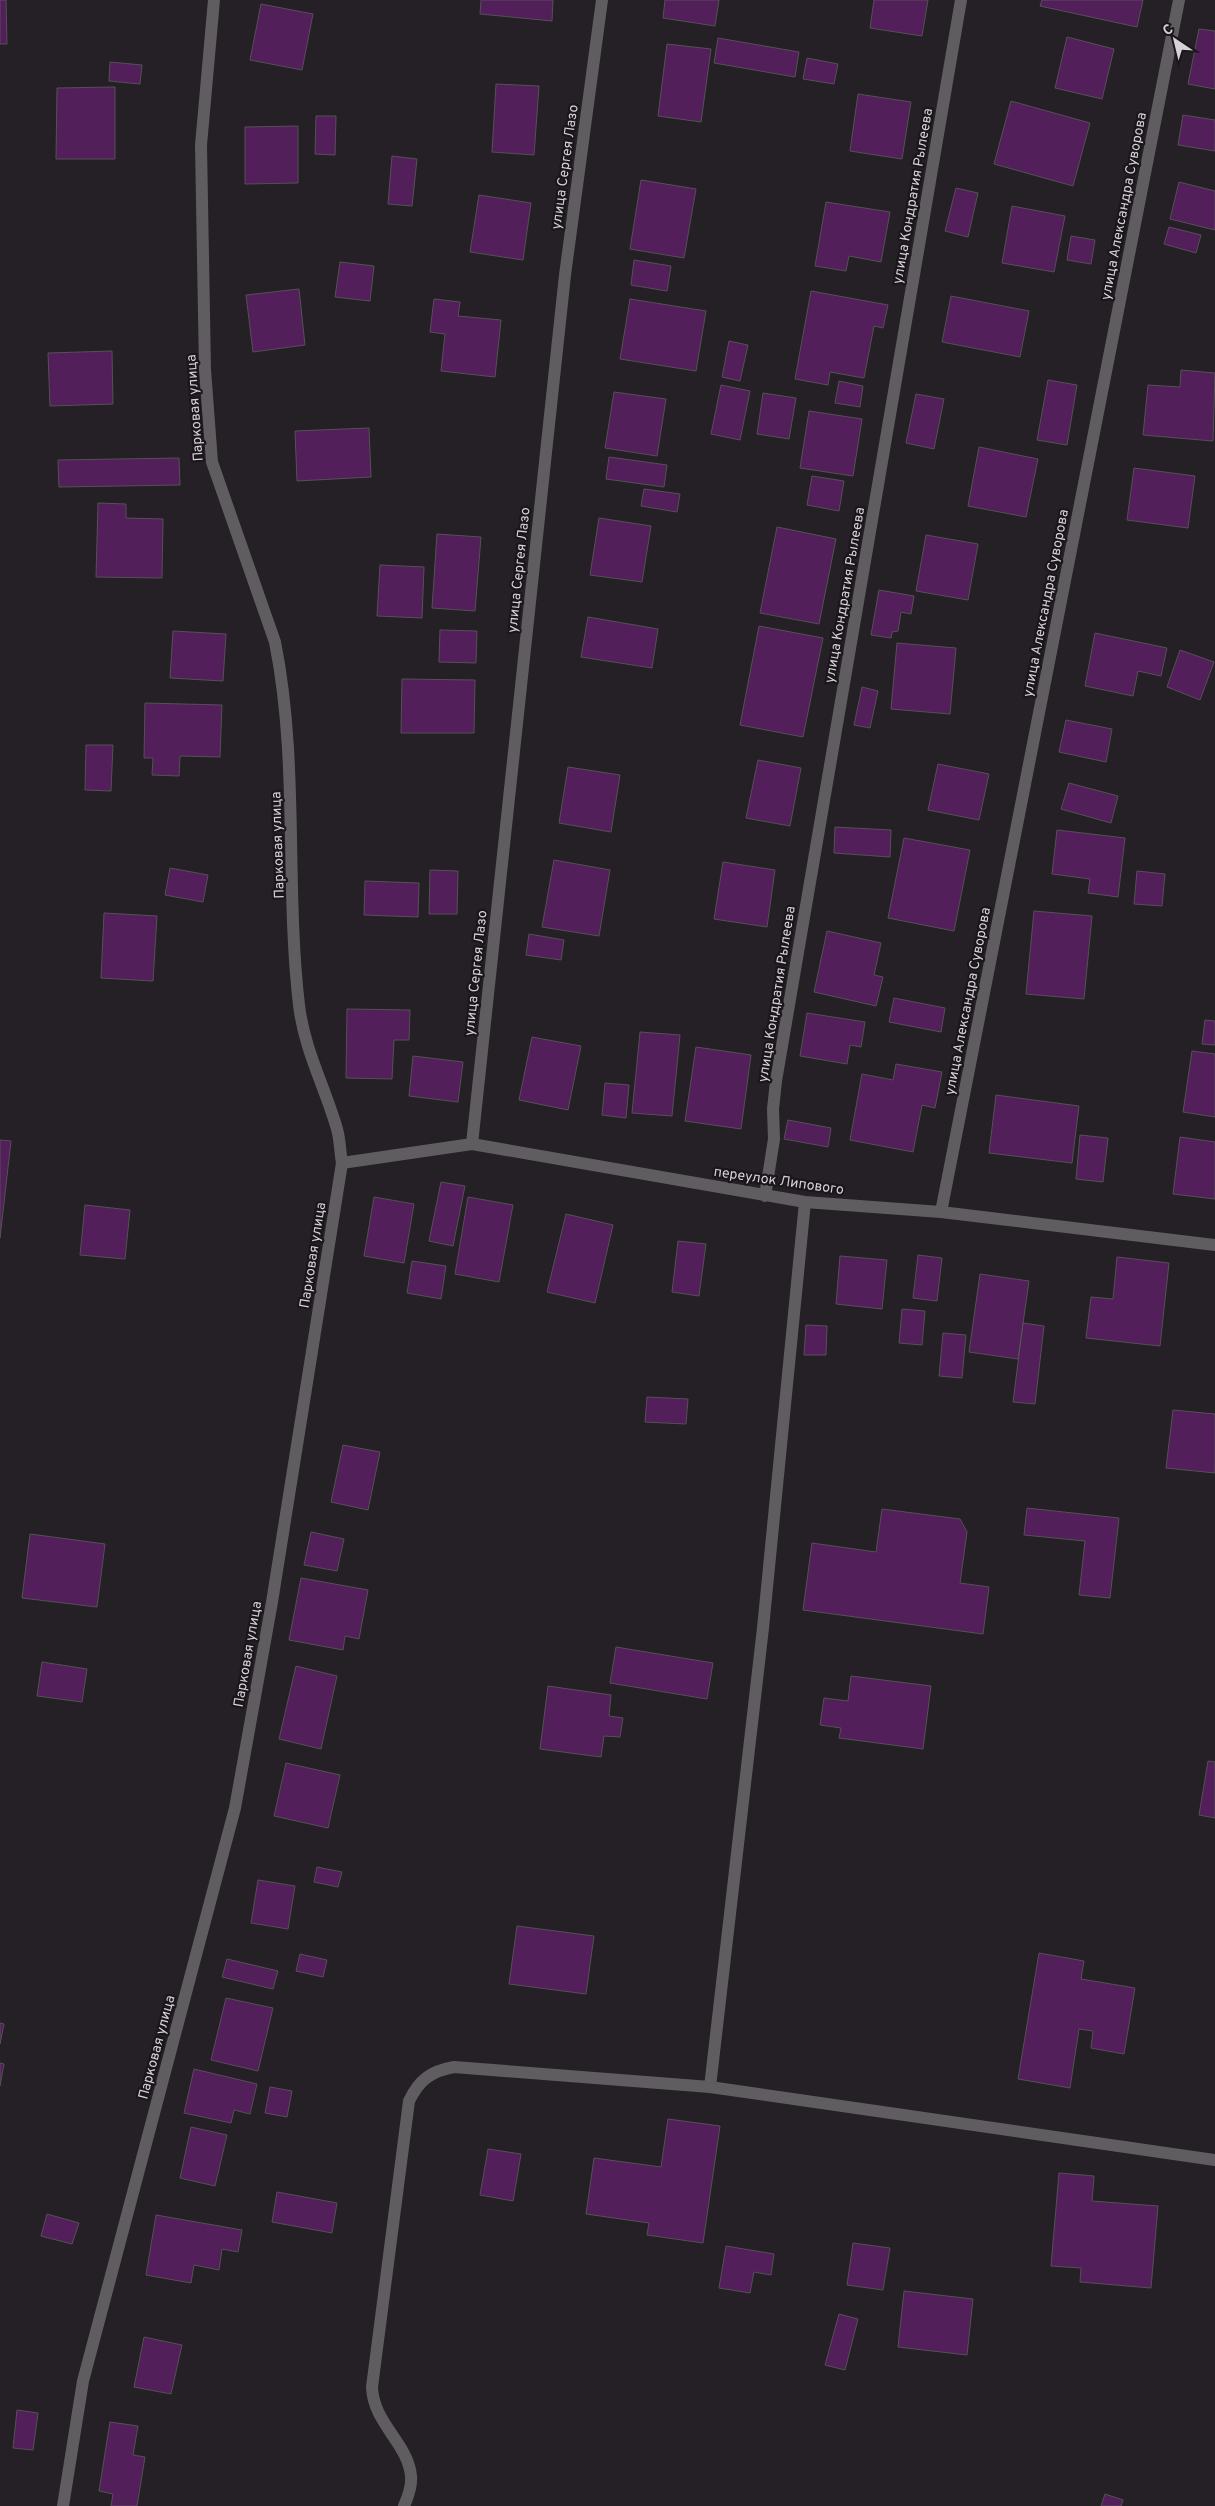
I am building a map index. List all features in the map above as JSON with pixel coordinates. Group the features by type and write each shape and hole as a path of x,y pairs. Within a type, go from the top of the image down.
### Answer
{"lane":[{"name":"Парковая улица","path":"63,2506 83,2381 235,1808 273,1592 342,1162 338,1130 313,1067 299,1007 294,936 291,794 281,671 275,642 212,462 205,370 201,144 214,0"},
{"name":"улица Сергея Лазо","path":"472,1144 564,285 602,0"},
{"name":"улица Кондратия Рылеева","path":"765,1196 774,1139 776,1081 961,0"},
{"name":"улица Александра Суворова","path":"941,1212 1179,0"},
{"name":"переулок Липового","path":"342,1162 472,1144 805,1202 941,1212 1215,1245"},
{"path":"710,2087 763,1628 805,1202"},
{"path":"404,2506 412,2478 409,2465 377,2412 373,2400 372,2387 410,2101 416,2087 425,2077 440,2070 454,2067 710,2087 1215,2160"}],"building":[{"path":"0,0 6,0 7,44 0,44"},
{"path":"481,0 553,0 552,21 480,14"},
{"path":"665,0 719,0 715,26 663,18"},
{"path":"874,0 928,0 922,36 870,28"},
{"path":"1042,0 1143,0 1137,27 1040,6"},
{"path":"261,4 313,14 302,70 250,60"},
{"path":"1199,29 1215,31 1215,89 1188,84"},
{"path":"1067,37 1114,49 1102,99 1055,88"},
{"path":"718,38 799,52 795,77 714,63"},
{"path":"667,44 711,49 701,122 658,116"},
{"path":"807,58 838,64 834,84 803,79"},
{"path":"110,62 142,65 140,84 109,81"},
{"path":"496,84 539,86 534,155 492,152"},
{"path":"115,87 115,159 56,159 57,88"},
{"path":"858,94 911,102 902,159 850,151"},
{"path":"1011,101 1090,123 1073,186 994,164"},
{"path":"1183,115 1215,120 1215,151 1178,145"},
{"path":"316,116 336,116 335,155 315,154"},
{"path":"298,126 298,183 245,184 245,127"},
{"path":"392,156 417,159 412,206 388,204"},
{"path":"641,180 696,189 684,258 630,249"},
{"path":"1179,182 1215,191 1215,230 1170,219"},
{"path":"956,188 978,193 968,237 945,231"},
{"path":"479,195 531,203 523,260 470,252"},
{"path":"826,202 890,212 881,262 849,256 846,271 815,266"},
{"path":"1012,206 1065,216 1054,272 1002,263"},
{"path":"1169,227 1201,235 1196,253 1164,244"},
{"path":"1071,236 1095,240 1091,264 1067,260"},
{"path":"634,260 671,266 667,291 631,285"},
{"path":"340,262 374,266 370,301 335,297"},
{"path":"299,289 305,345 253,352 246,295"},
{"path":"811,291 888,305 883,328 874,326 864,378 830,372 828,385 795,379"},
{"path":"951,296 1029,311 1020,357 942,342"},
{"path":"434,299 460,302 458,316 501,320 495,377 441,371 445,334 430,332"},
{"path":"630,299 706,311 696,371 620,359"},
{"path":"729,341 748,345 740,381 722,377"},
{"path":"112,351 113,404 50,406 48,353"},
{"path":"1181,370 1215,373 1213,441 1143,435 1148,385 1180,387"},
{"path":"1048,380 1077,385 1067,445 1037,440"},
{"path":"839,381 863,386 860,407 835,403"},
{"path":"721,385 750,391 740,440 711,434"},
{"path":"614,392 666,399 657,456 605,448"},
{"path":"763,393 796,398 789,439 757,434"},
{"path":"916,394 944,399 934,449 906,443"},
{"path":"809,411 862,419 853,476 800,468"},
{"path":"369,428 371,477 297,481 295,431"},
{"path":"979,447 1038,459 1026,517 968,506"},
{"path":"609,457 667,465 664,487 606,479"},
{"path":"179,458 180,485 59,487 58,460"},
{"path":"1134,468 1195,476 1188,528 1127,520"},
{"path":"812,476 844,481 839,511 807,505"},
{"path":"644,489 680,494 677,512 641,506"},
{"path":"98,503 126,504 126,518 163,519 162,578 96,577"},
{"path":"599,518 651,526 642,582 590,575"},
{"path":"777,527 836,539 819,624 760,613"},
{"path":"437,534 481,537 475,611 432,608"},
{"path":"926,535 978,544 968,600 916,591"},
{"path":"380,565 424,567 422,618 377,616"},
{"path":"879,590 914,596 911,614 901,612 898,631 892,632 891,638 871,635"},
{"path":"588,617 658,629 652,668 581,657"},
{"path":"759,626 823,638 803,737 740,725"},
{"path":"440,630 477,631 476,663 439,662"},
{"path":"173,631 226,634 223,681 170,678"},
{"path":"1095,633 1167,648 1161,676 1138,671 1133,696 1085,686"},
{"path":"897,643 956,648 950,714 891,709"},
{"path":"1180,650 1214,662 1200,700 1167,687"},
{"path":"402,679 475,680 474,733 401,733"},
{"path":"862,687 878,691 870,728 854,725"},
{"path":"145,703 222,705 220,757 180,756 179,776 152,775 153,758 144,758"},
{"path":"1066,720 1112,729 1106,762 1059,752"},
{"path":"86,745 113,745 111,791 85,790"},
{"path":"758,760 801,768 790,826 746,818"},
{"path":"938,764 989,774 979,820 928,810"},
{"path":"568,767 620,775 611,832 559,823"},
{"path":"1069,783 1118,796 1111,823 1061,809"},
{"path":"835,827 891,830 890,857 834,853"},
{"path":"1057,830 1125,838 1118,897 1088,893 1090,879 1052,874"},
{"path":"904,838 970,850 954,931 888,918"},
{"path":"554,860 610,870 599,936 542,927"},
{"path":"723,862 775,870 767,927 714,919"},
{"path":"170,868 208,875 203,902 165,895"},
{"path":"430,870 458,871 457,914 429,914"},
{"path":"1137,871 1165,874 1162,906 1134,904"},
{"path":"365,881 419,883 418,917 364,915"},
{"path":"1034,911 1092,916 1084,999 1026,994"},
{"path":"104,913 157,916 153,981 101,978"},
{"path":"827,931 881,943 874,975 883,977 876,1006 814,992"},
{"path":"529,934 564,940 561,960 526,955"},
{"path":"894,998 945,1008 941,1032 889,1022"},
{"path":"347,1009 410,1010 409,1040 394,1040 392,1079 346,1078"},
{"path":"807,1013 865,1022 861,1047 850,1045 847,1064 800,1056"},
{"path":"1205,1020 1215,1021 1215,1045 1202,1044"},
{"path":"640,1032 680,1035 672,1116 632,1113"},
{"path":"532,1037 581,1046 568,1110 519,1100"},
{"path":"696,1047 751,1055 741,1129 685,1121"},
{"path":"1192,1051 1215,1054 1215,1117 1183,1112"},
{"path":"413,1056 463,1062 458,1102 409,1096"},
{"path":"896,1064 942,1072 935,1108 922,1105 913,1152 850,1140 862,1074 893,1080"},
{"path":"605,1083 629,1085 626,1118 602,1115"},
{"path":"996,1095 1079,1106 1072,1163 989,1153"},
{"path":"788,1120 831,1128 828,1147 784,1139"},
{"path":"1080,1135 1108,1138 1103,1182 1076,1179"},
{"path":"1180,1137 1215,1142 1215,1199 1173,1194"},
{"path":"0,1140 11,1141 0,1238"},
{"path":"441,1182 465,1186 453,1246 429,1241"},
{"path":"374,1197 414,1204 404,1263 364,1256"},
{"path":"468,1197 513,1205 499,1282 455,1274"},
{"path":"85,1205 130,1210 125,1259 80,1255"},
{"path":"566,1214 613,1225 595,1303 547,1292"},
{"path":"678,1241 706,1244 699,1296 672,1292"},
{"path":"918,1255 942,1258 937,1301 913,1298"},
{"path":"840,1256 887,1260 882,1309 836,1304"},
{"path":"1117,1257 1169,1263 1160,1346 1086,1338 1091,1297 1113,1299"},
{"path":"412,1261 446,1266 441,1299 407,1293"},
{"path":"980,1274 1029,1281 1018,1359 969,1352"},
{"path":"902,1309 925,1311 922,1345 899,1343"},
{"path":"1023,1323 1044,1326 1035,1404 1013,1402"},
{"path":"806,1325 827,1326 826,1355 804,1355"},
{"path":"943,1333 966,1335 962,1378 939,1376"},
{"path":"647,1397 688,1399 686,1424 645,1422"},
{"path":"1173,1410 1215,1414 1215,1473 1166,1468"},
{"path":"343,1445 380,1452 368,1510 331,1502"},
{"path":"1027,1508 1119,1518 1110,1598 1079,1595 1085,1541 1024,1535"},
{"path":"882,1509 960,1519 967,1532 960,1583 989,1587 983,1634 803,1610 812,1543 876,1552"},
{"path":"311,1532 344,1539 337,1571 304,1565"},
{"path":"30,1534 105,1544 97,1607 22,1598"},
{"path":"301,1578 368,1590 359,1639 345,1636 343,1650 289,1640"},
{"path":"616,1647 713,1663 707,1699 610,1683"},
{"path":"42,1662 87,1669 82,1702 37,1696"},
{"path":"296,1666 337,1676 321,1749 279,1739"},
{"path":"851,1676 931,1686 923,1749 839,1738 841,1728 820,1725 824,1698 848,1701"},
{"path":"548,1686 611,1695 609,1716 623,1718 620,1737 604,1736 601,1757 540,1749"},
{"path":"1208,1761 1215,1762 1215,1818 1199,1815"},
{"path":"286,1763 340,1775 328,1828 274,1816"},
{"path":"317,1867 342,1872 338,1887 314,1882"},
{"path":"258,1880 295,1886 288,1929 251,1923"},
{"path":"517,1926 594,1936 586,1994 509,1984"},
{"path":"1039,1953 1084,1961 1081,1979 1135,1988 1124,2054 1091,2048 1093,2031 1079,2029 1070,2088 1018,2079"},
{"path":"300,1954 327,1960 323,1977 296,1971"},
{"path":"227,1959 278,1971 273,1989 222,1977"},
{"path":"226,1998 273,2008 258,2071 211,2060"},
{"path":"0,2023 4,2024 0,2044"},
{"path":"0,2063 4,2064 0,2086"},
{"path":"194,2069 257,2084 250,2114 234,2110 231,2123 184,2113"},
{"path":"270,2087 292,2091 287,2117 265,2113"},
{"path":"668,2119 720,2126 703,2243 647,2235 649,2223 586,2214 594,2158 661,2167"},
{"path":"191,2127 227,2135 215,2186 180,2178"},
{"path":"488,2149 521,2154 513,2201 480,2195"},
{"path":"1059,2173 1094,2176 1092,2201 1158,2206 1151,2288 1080,2282 1081,2268 1051,2266"},
{"path":"277,2192 337,2203 332,2233 272,2222"},
{"path":"47,2214 79,2223 72,2244 41,2236"},
{"path":"156,2215 242,2230 238,2252 222,2249 219,2270 194,2265 191,2283 146,2275"},
{"path":"853,2243 890,2248 883,2290 847,2285"},
{"path":"726,2246 774,2254 771,2275 754,2272 750,2293 719,2288"},
{"path":"904,2291 973,2299 967,2355 898,2347"},
{"path":"839,2314 858,2319 845,2370 825,2365"},
{"path":"144,2337 182,2345 171,2394 134,2387"},
{"path":"17,2410 38,2413 33,2450 13,2448"},
{"path":"110,2422 138,2426 133,2455 145,2457 137,2506 111,2506 113,2494 99,2491"},
{"path":"1105,2494 1123,2500 1121,2506 1101,2506"}]}
